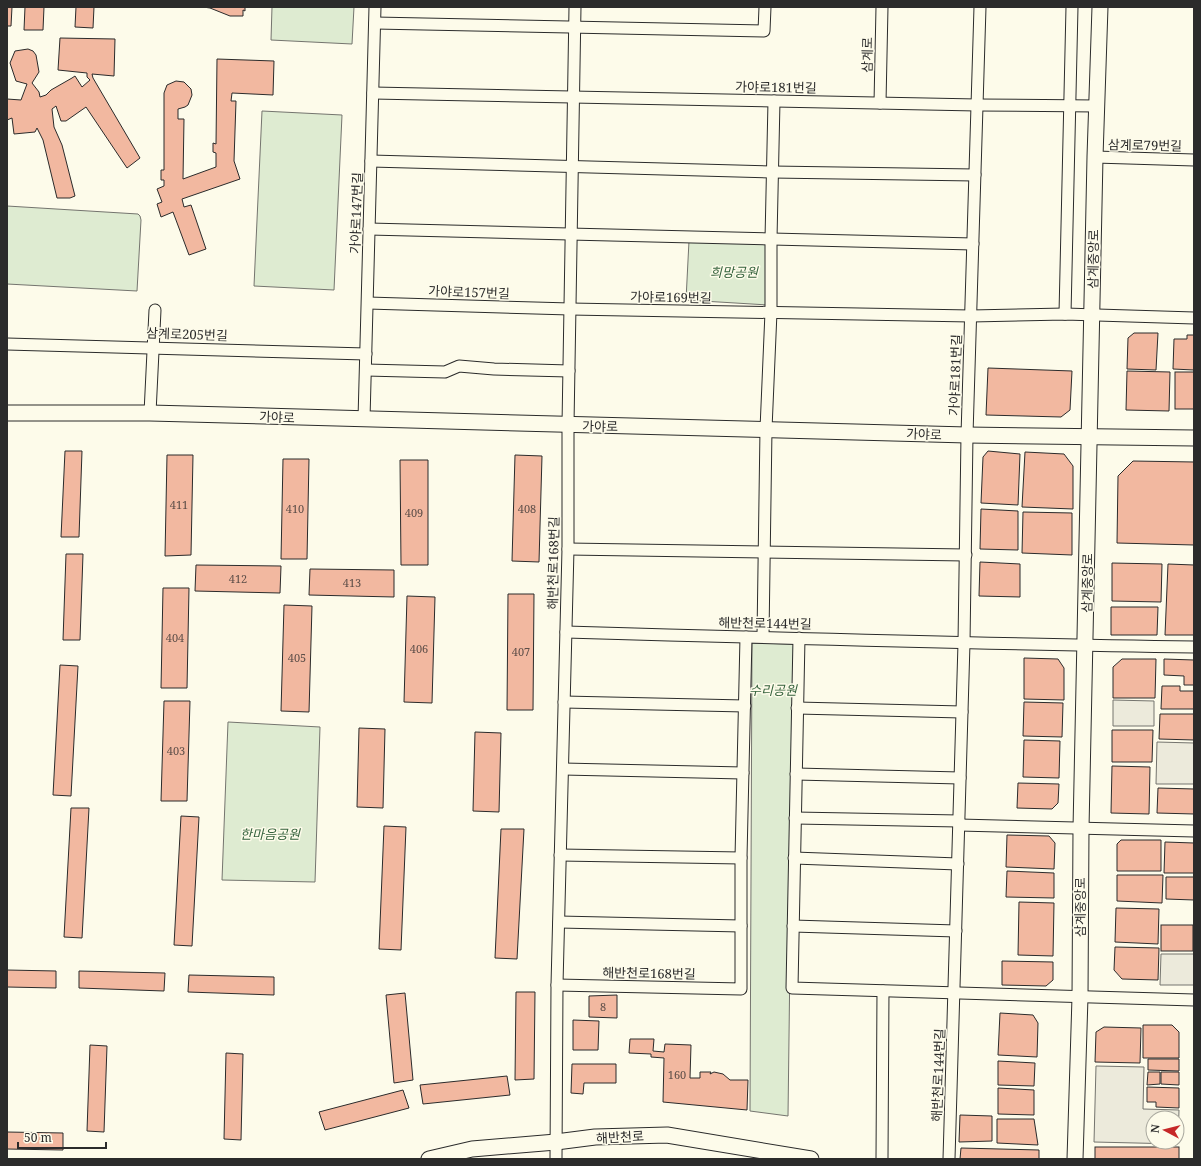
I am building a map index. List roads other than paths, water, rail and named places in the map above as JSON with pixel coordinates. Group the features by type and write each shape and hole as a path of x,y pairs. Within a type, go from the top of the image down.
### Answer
{"main road":[{"name":"삼계중앙로","path":"1075,1159 1080,997 1081,829 1095,158 1100,7"},
{"name":"가야로","path":"7,413 150,413 967,435 1194,438"},
{"name":"해반천로","path":"429,1159 472,1149 556,1152 595,1137 667,1135 810,1159"}],"street":[{"name":"가야로147번길","path":"364,419 375,7"},
{"path":"568,425 575,7"},
{"path":"375,23 764,31 765,7"},
{"name":"삼계로","path":"880,103 882,7"},
{"name":"가야로181번길","path":"967,435 980,7"},
{"path":"1065,314 1072,7"},
{"path":"373,93 574,98"},
{"name":"가야로181번길","path":"574,98 977,105"},
{"path":"763,636 766,429 771,312 774,101"},
{"path":"977,105 1097,106"},
{"name":"삼계로79번길","path":"1095,158 1194,160"},
{"path":"371,161 772,172 975,175"},
{"path":"369,229 973,244"},
{"name":"가야로157번길","path":"368,303 570,309"},
{"name":"가야로169번길","path":"570,309 771,312"},
{"path":"150,413 152,347 155,310"},
{"name":"가야로181번길","path":"771,312 971,316"},
{"path":"971,316 1065,314 1194,318"},
{"name":"삼계로205번길","path":"7,344 366,354"},
{"path":"366,370 445,372 459,366 494,369 569,371"},
{"name":"해반천로168번길","path":"556,1152 557,986 568,549 568,425"},
{"name":"해반천로144번길","path":"949,1159 964,643 967,435"},
{"path":"568,549 966,555"},
{"name":"해반천로144번길","path":"566,632 746,637 763,636 964,643"},
{"path":"559,922 741,926 746,637"},
{"path":"799,638 792,988 1194,1000"},
{"path":"964,643 1194,647"},
{"path":"564,702 745,706"},
{"path":"798,708 962,712"},
{"path":"563,769 743,773"},
{"path":"796,774 960,778"},
{"path":"795,818 959,823 1081,829 1194,831"},
{"path":"560,855 741,858"},
{"path":"794,858 958,864"},
{"name":"해반천로168번길","path":"557,986 741,989 741,926"},
{"path":"793,926 956,930"},
{"path":"882,1159 883,991"}],"tram line":[{"path":"671,1159 688,1159"}],"park label":[{"name":"희망공원","path":"734,272"},
{"name":"수리공원","path":"773,690"},
{"name":"한마음공원","path":"270,834"}]}
